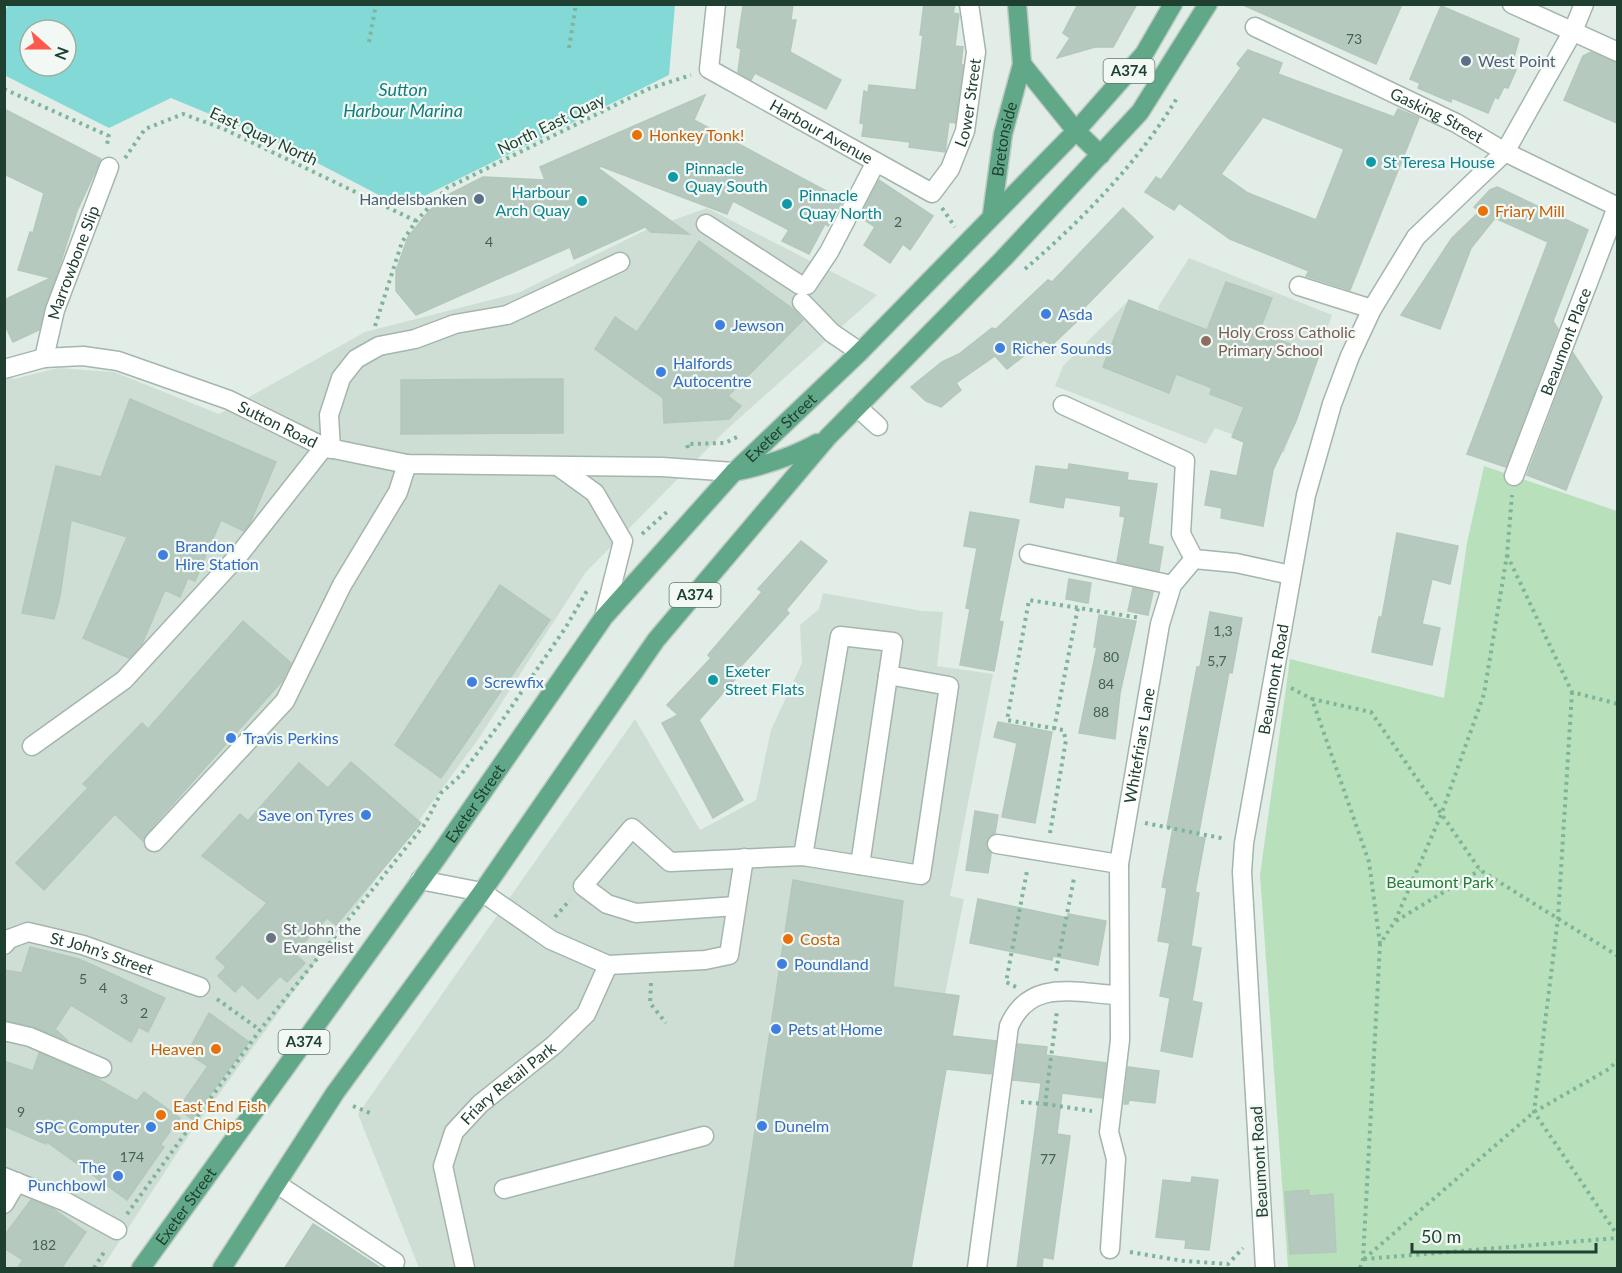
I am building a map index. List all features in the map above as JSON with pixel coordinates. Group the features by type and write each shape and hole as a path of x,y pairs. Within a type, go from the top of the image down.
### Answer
{"main road":[{"name":"Bretonside","path":"992,214 1003,134 1022,64 1017,4"},
{"name":"Exeter Street","path":"141,1269 420,880 604,617 734,472 860,352 992,214 1076,131 1144,54 1173,4"},
{"name":"A374","path":"222,1269 335,1093 482,892 656,640 828,437 1101,155 1144,106 1209,4"},
{"path":"1022,64 1076,131 1101,155"},
{"path":"734,472 765,465 799,453 828,437"}],"street":[{"path":"709,69 716,4"},
{"name":"Lower Street","path":"932,193 950,170 965,131 976,52 969,4"},
{"path":"1512,4 1617,52"},
{"name":"Beaumont Road","path":"1265,1269 1242,872 1244,843 1305,495 1332,404 1372,309 1416,237 1505,152 1573,31 1584,4"},
{"name":"Gasking Street","path":"1255,27 1456,123 1505,152 1617,207"},
{"name":"Harbour Avenue","path":"709,69 932,193"},
{"name":"Marrowbone Slip","path":"44,358 55,310 111,162"},
{"path":"706,224 800,285 807,285 829,252 876,162"},
{"name":"Beaumont Place","path":"1514,476 1617,207"},
{"path":"32,746 124,680 238,556 327,448 329,415 341,378 356,359 379,346 415,339 455,324 507,315 620,262"},
{"path":"1299,286 1372,309"},
{"path":"802,302 832,333 860,352"},
{"name":"Sutton Road","path":"4,369 44,358 83,356 118,361 229,400 327,448 407,464 691,469 734,472"},
{"path":"1063,405 1185,460 1181,534 1194,559 1236,563 1291,575"},
{"path":"857,407 878,426"},
{"path":"154,842 285,701 342,585 398,492 407,464"},
{"path":"559,467 595,493 622,541 604,617"},
{"path":"1029,554 1172,585"},
{"name":"Whitefriars Lane","path":"1110,1249 1116,1159 1109,1132 1120,1040 1119,864 1161,621 1172,585 1194,559"},
{"path":"803,856 840,636 893,642 860,864"},
{"path":"736,906 636,913 608,904 583,886 632,828 670,862 803,856 921,875 949,686 888,675"},
{"path":"997,844 1119,864"},
{"path":"420,880 482,892 551,940 608,965 673,963 729,955 744,858"},
{"name":"St John's Street","path":"4,945 9,939 28,932 83,945 200,987"},
{"name":"Friary Retail Park","path":"465,1269 443,1166 454,1132 480,1104 554,1045 586,1014 608,965"},
{"path":"976,1269 1009,1026 1016,1009 1049,993 1118,995"},
{"path":"4,1030 30,1037 102,1068"},
{"path":"504,1189 704,1136"},
{"path":"4,1204 11,1179 66,1202 117,1230"},
{"path":"277,1184 395,1262"}],"path":[{"path":"369,42 376,4"},
{"path":"569,48 576,4"},
{"name":"North East Quay","path":"367,353 402,242 416,221 447,188 648,89 709,69"},
{"path":"4,89 109,136 111,162"},
{"name":"East Quay North","path":"111,162 145,129 183,114 224,129 416,221"},
{"path":"932,193 966,242"},
{"path":"691,469 687,444 725,443 746,432"},
{"path":"1380,944 1395,921 1441,815 1484,694 1507,555 1514,476"},
{"path":"622,541 642,534 675,505"},
{"path":"1363,1259 1617,1237 1534,1112 1558,918 1572,692 1507,555"},
{"path":"117,1230 260,1030 425,824 441,793 460,776 501,722 566,627 586,592"},
{"path":"1049,993 1006,982 1066,740 1063,730 1007,720 1029,600 1161,621"},
{"path":"1054,729 1078,608"},
{"path":"1572,692 1617,704"},
{"path":"1360,1269 1363,1259 1380,944 1369,862 1312,699 1371,712 1480,870 1617,956"},
{"path":"1164,828 1244,843"},
{"path":"1045,1104 1049,993 1078,857"},
{"path":"1395,921 1480,870"},
{"path":"540,933 583,886"},
{"path":"200,987 260,1030"},
{"path":"1363,1259 1534,1112 1609,1069 1617,1060"},
{"path":"999,1100 1074,1108"},
{"path":"353,1106 370,1113"},
{"path":"1110,1249 1184,1261 1228,1264 1242,1248 1263,1239"}],"shaded area":[{"path":"707,208 877,295 725,431 585,573 477,741 189,1135 102,1268 5,1268 4,371 14,379 58,368 114,372 219,414 365,332 518,293 648,229"},
{"name":"Holy Cross Catholic Primary School","path":"1189,258 1332,315 1284,453 1215,428 1206,444 1055,386 1063,366 1129,300 1160,312 1158,307"},
{"path":"823,593 922,611 943,612 937,666 993,674 950,896 964,899 945,994 959,996 911,1268 419,1268 358,1114 635,719 700,830 756,800 771,730 802,663 800,625 819,609"}],"green space":[{"name":"Beaumont Park","path":"1484,466 1617,511 1617,1268 1288,1268 1260,875 1290,659 1444,698 1467,543"}],"water":[{"name":"Sutton Harbour Marina","path":"9,4 675,4 669,75 402,207 277,142 171,98 109,128 6,76 4,13"}],"building":[{"path":"746,4 793,4 791,20 796,20 790,52 841,80 826,109 755,73 751,80 738,72 741,49 737,47 743,6"},
{"path":"924,4 955,4 953,13 959,14 955,46 963,47 961,65 963,65 955,123 949,122 945,152 909,147 910,142 862,136 864,124 860,123 864,91 868,93 869,85 916,90 923,35 920,35"},
{"path":"1078,4 1137,4 1113,47 1095,47 1057,58 1070,38 1063,33"},
{"path":"1241,4 1402,4 1376,64"},
{"name":"West Point","path":"1441,6 1519,39 1511,68 1516,70 1508,88 1504,87 1498,99 1495,97 1488,113 1452,98 1451,102 1418,88 1420,83 1410,79"},
{"name":"St Teresa House","path":"1248,50 1282,63 1278,74 1394,117 1398,109 1419,118 1350,290 1306,276 1309,271 1230,239 1179,203 1174,210 1145,192 1156,177 1161,180 1241,68 1237,64","holes":["1263,117 1344,149 1316,220 1248,193 1221,174"]},
{"path":"1591,52 1617,63 1617,123 1564,100 1583,56"},
{"path":"705,95 694,120 843,200 828,226 825,224 809,254 782,241 789,230 733,201 727,214 600,166 598,168 689,234 651,232 645,227 574,259 570,247 416,315 396,291 396,271 408,237 429,211 448,195 483,177 545,180 540,167"},
{"path":"4,109 101,159 77,211 39,330 13,342 4,323 4,300 51,278 18,270 30,232 33,233 44,193 4,174"},
{"path":"879,180 933,216 910,250 903,244 890,263 864,245 875,227 860,217"},
{"path":"1497,187 1588,230 1553,321 1558,329 1506,467 1467,454 1548,242 1495,218 1471,248 1440,329 1401,315 1452,238 1480,211 1474,207 1490,190"},
{"path":"1123,208 1153,237 1081,311 1076,322 1052,345 1044,340 1007,369 995,356 956,383 961,390 941,407 926,401 911,387 942,362 959,354 992,328 996,329 1048,280 1052,282"},
{"name":"Jewson","path":"699,241 793,309 803,320 728,396 741,406 729,419 664,423 663,398 595,349 615,317 637,332"},
{"path":"1226,282 1272,298 1259,332 1319,355 1296,421 1273,470 1263,526 1221,518 1222,508 1205,505 1211,471 1237,476 1244,442 1232,437 1244,407 1210,394 1212,388 1176,374 1169,393 1103,367 1129,300 1207,330"},
{"path":"1573,353 1602,397 1566,490 1527,475"},
{"path":"563,379 563,433 401,434 401,380"},
{"name":"Brandon Hire Station","path":"130,399 276,462 250,523 244,531 221,520 195,581 188,578 180,597 165,590 142,644 129,658 83,638 127,537 71,520 60,596 54,619 22,613 56,466 101,477"},
{"path":"1069,464 1128,473 1127,480 1157,484 1148,544 1163,547 1159,571 1117,562 1125,517 1120,516 1121,506 1065,497 1063,508 1030,502 1036,466 1068,470"},
{"path":"970,512 1019,520 999,621 1003,622 994,671 960,665 970,609 966,608 977,548 964,546"},
{"path":"1397,533 1458,546 1450,584 1432,579 1422,624 1440,628 1432,665 1372,652 1379,617 1382,617"},
{"name":"Exeter Street Flats","path":"801,541 827,561 786,610 789,613 734,674 737,677 699,720 743,800 713,818 662,723 678,715 667,705 711,658 708,655 762,592 758,589"},
{"path":"1069,579 1091,583 1088,603 1066,599"},
{"name":"Screwfix","path":"500,585 550,620 441,778 395,745"},
{"path":"1133,588 1153,592 1148,615 1128,611"},
{"path":"1210,612 1242,618 1232,673 1229,672 1198,837 1205,838 1195,892 1199,893 1191,946 1201,948 1192,1001 1202,1003 1192,1057 1161,1051 1170,998 1160,996 1170,943 1158,941 1167,888 1162,887 1173,828 1167,827 1197,667 1200,667"},
{"path":"1099,615 1136,621 1120,693 1115,739 1079,733 1097,647 1094,647"},
{"path":"243,621 291,663 282,681 146,834 143,841 115,814 44,890 16,863 88,788 83,784 142,723 148,729"},
{"path":"998,722 1052,732 1035,823 1002,817 1017,743 994,737"},
{"path":"351,762 421,823 336,925 327,918 294,953 305,963 287,982 280,976 258,999 242,984 235,992 218,976 226,967 216,958 267,903 202,856 240,814 248,821 299,763 328,788"},
{"path":"975,811 998,815 995,833 989,836 986,843 991,854 988,873 966,870"},
{"path":"793,880 903,901 893,987 959,996 952,1036 996,1041 991,1074 946,1069 911,1269 734,1269"},
{"path":"978,899 1068,918 1068,914 1106,921 1098,965 1053,956 1052,960 970,943"},
{"path":"30,947 79,959 165,998 148,1032 139,1027 131,1042 71,1005 55,1029 68,1041 34,1027 4,1020 4,970 22,973"},
{"name":"Heaven","path":"209,1013 249,1042 192,1119 178,1109 208,1066 187,1053"},
{"path":"1018,1044 1047,1047 1046,1055 1106,1063 1102,1098 1062,1093 1057,1134 1070,1136 1053,1259 1043,1257 1042,1269 1017,1269 1041,1083 1013,1080"},
{"path":"39,1053 94,1077 137,1101 144,1092 180,1118 160,1145 164,1147 127,1200 47,1142 46,1144 4,1126 4,1061 33,1071"},
{"path":"1128,1067 1159,1071 1155,1103 1129,1100 1128,1104 1124,1104"},
{"path":"1192,1177 1218,1180 1209,1250 1185,1248 1186,1240 1156,1237 1163,1180 1191,1183"},
{"path":"1309,1190 1309,1196 1333,1194 1336,1252 1290,1254 1285,1192"},
{"path":"31,1200 53,1209 86,1232 61,1269 17,1269 23,1260 4,1248 4,1236"},
{"path":"313,1224 341,1242 382,1269 284,1269"}],"place":[{"name":"West Point","path":"1466,61"},
{"name":"Honkey Tonk!","path":"637,135"},
{"name":"St Teresa House","path":"1371,162"},
{"name":"Pinnacle Quay South","path":"673,177"},
{"name":"Handelsbanken","path":"479,199"},
{"name":"Harbour Arch Quay","path":"582,201"},
{"name":"Pinnacle Quay North","path":"787,204"},
{"name":"Friary Mill","path":"1483,211"},
{"name":"Asda","path":"1046,314"},
{"name":"Jewson","path":"720,325"},
{"name":"Holy Cross Catholic Primary School","path":"1206,341"},
{"name":"Richer Sounds","path":"1000,348"},
{"name":"Halfords Autocentre","path":"661,372"},
{"name":"Brandon Hire Station","path":"163,555"},
{"name":"Exeter Street Flats","path":"713,680"},
{"name":"Screwfix","path":"472,682"},
{"name":"Travis Perkins","path":"231,738"},
{"name":"Save on Tyres","path":"366,815"},
{"name":"St John the Evangelist","path":"271,938"},
{"name":"Costa","path":"788,939"},
{"name":"Poundland","path":"782,964"},
{"name":"Pets at Home","path":"776,1029"},
{"name":"Heaven","path":"216,1049"},
{"name":"East End Fish and Chips","path":"161,1115"},
{"name":"Dunelm","path":"762,1126"},
{"name":"SPC Computer","path":"151,1127"},
{"name":"The Punchbowl","path":"118,1176"}]}
